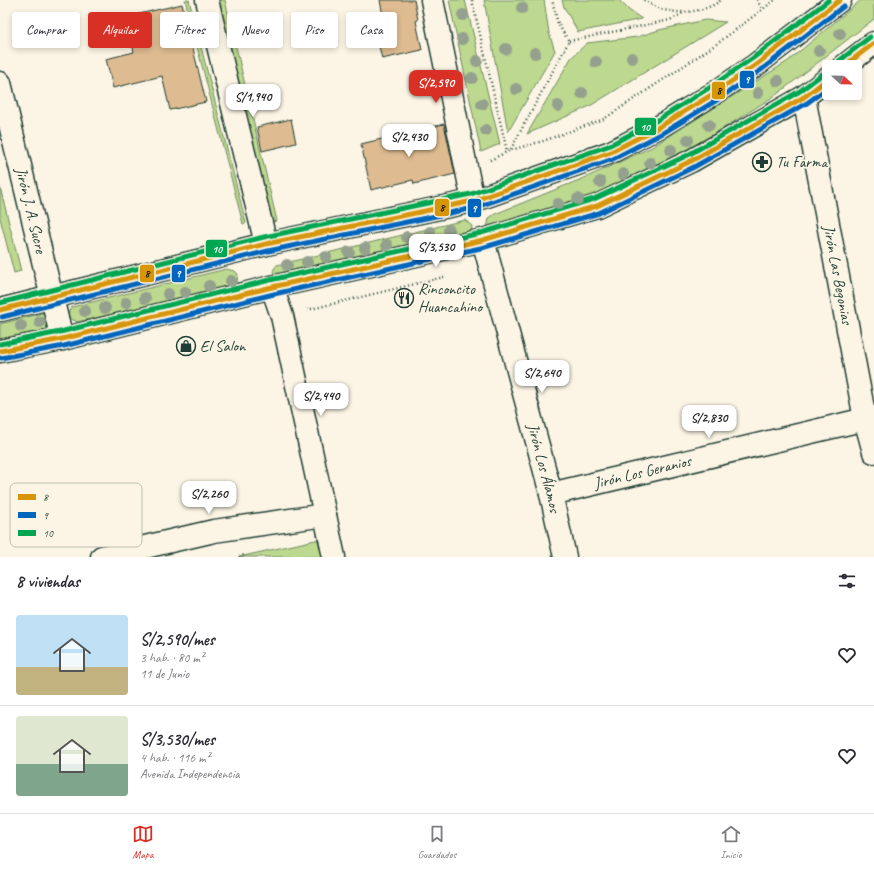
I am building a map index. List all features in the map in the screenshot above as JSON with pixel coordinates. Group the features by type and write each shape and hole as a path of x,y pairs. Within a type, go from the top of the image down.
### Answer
{"street":[{"path":"208,0 266,244"},
{"path":"432,0 473,201"},
{"path":"0,310 51,296 266,244 473,201 611,152 659,128 757,64 840,0"},
{"path":"852,60 874,43"},
{"name":"Jirón J. A. Sucre","path":"0,82 62,339"},
{"path":"0,351 62,339 272,287 482,240 597,206 691,161 804,97 822,83"},
{"name":"Jirón Las Begonias","path":"804,97 870,418 874,452"},
{"name":"Jirón Los Álamos","path":"482,240 552,494 565,557"},
{"path":"272,287 282,316 334,557"},
{"name":"Jirón Los Geranios","path":"552,494 870,418"},
{"path":"102,557 214,531 325,515"}],"path":[{"path":"472,0 507,151"},
{"path":"552,0 558,24 569,41"},
{"path":"644,0 661,9 685,12"},
{"path":"569,41 670,20 685,12 713,6 721,0"},
{"path":"757,0 762,9"},
{"path":"486,162 507,151 543,141 604,120 718,43 775,0"},
{"path":"511,150 569,41"}],"green space":[{"path":"185,0 189,0 192,12 188,12"},
{"path":"215,0 225,0 228,12 227,48 236,48 277,221 268,223"},
{"path":"449,0 465,0 500,144 481,152"},
{"path":"484,0 544,0 549,33 555,51 508,132"},
{"path":"562,0 619,0 630,11 642,19 578,32 564,7"},
{"path":"861,0 874,0 874,19 776,95 659,169 573,209 487,229 489,218 495,214 589,176 652,147 788,61"},
{"path":"705,20 726,22 590,106 527,134 571,58 587,43 637,37 659,30"},
{"path":"197,48 201,48 246,223 243,224"},
{"path":"0,187 21,271 14,273 0,218"},
{"path":"465,220 472,226 471,234 275,277 273,274 277,265"},
{"path":"226,269 235,271 238,274 237,283 233,286 78,322 70,319 69,317 69,311 72,307"},
{"path":"43,313 48,315 49,328 46,330 0,341 0,324"},
{"path":"320,539 325,557 239,557"}],"building":[{"path":"380,0 414,0 418,20 416,21 422,50 382,59 379,48 397,48 397,12 382,12"},
{"path":"182,4 184,12 160,12 160,48 193,48 206,102 170,110 162,76 113,88 106,59 134,52 133,48 152,48 152,12 148,12"},
{"path":"291,119 296,143 262,151 257,127"},
{"path":"444,124 455,174 414,184 413,180 371,190 361,144"}],"transit line":[{"name":"10","path":"0,303 264,237 471,194 608,146 656,121 709,88 753,58 829,0"},
{"name":"8","path":"0,310 266,244 473,201 611,152 659,127 713,94 757,64 840,0"},
{"name":"9","path":"2,317 268,251 474,208 613,159 663,133 717,100 761,70 844,6"},
{"name":"10","path":"840,60 870,37"},
{"name":"8","path":"852,60 874,43"},
{"name":"10","path":"0,344 60,332 270,280 481,233 594,199 688,155 800,91 822,74"},
{"name":"8","path":"0,351 62,339 272,287 483,240 597,206 691,161 804,97 822,83"},
{"name":"9","path":"1,358 64,346 274,294 485,247 599,213 694,167 807,103 822,92"}],"place":[{"name":"Tu Farma","path":"762,162"},
{"name":"Rinconcito Huancahino","path":"404,298"},
{"name":"El Salon","path":"186,346"}]}
